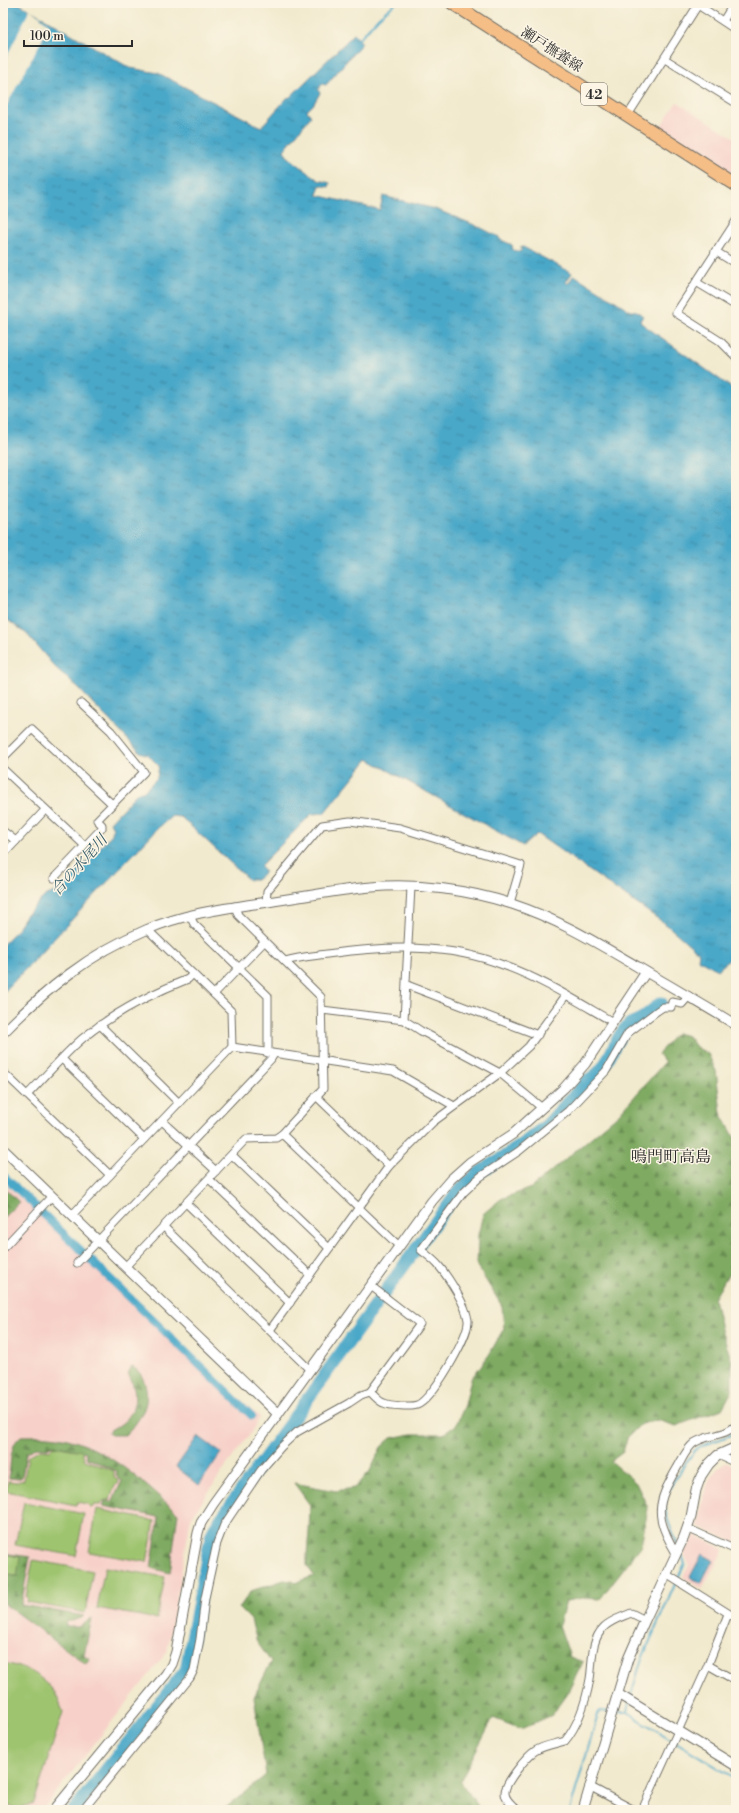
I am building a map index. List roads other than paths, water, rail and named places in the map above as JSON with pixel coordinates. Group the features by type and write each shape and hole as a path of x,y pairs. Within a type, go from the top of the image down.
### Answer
{"main road":[{"name":"瀬戸撫養線","path":"452,3 736,185"}],"street":[{"path":"723,21 734,3"},
{"path":"628,115 665,58 696,4 736,30"},
{"path":"665,58 736,103"},
{"path":"736,221 715,251 676,313 720,341 736,357"},
{"path":"715,251 736,264"},
{"path":"696,282 736,306"},
{"path":"54,878 84,845 90,842 102,828 102,825 98,820 144,772 111,731 81,703"},
{"path":"3,758 32,729 112,804"},
{"path":"3,769 84,845"},
{"path":"3,855 45,810"},
{"path":"266,902 267,891 322,825 350,822 400,828 521,865 510,903"},
{"path":"3,831 16,842"},
{"path":"3,1033 31,1004 66,975 93,957 147,929 190,916 235,906 374,887 411,887 473,894 510,903 546,917 581,934 736,1025"},
{"path":"404,1020 411,887"},
{"path":"125,1267 246,1139 276,1138 282,1134 323,1089 321,997 238,916 235,906"},
{"path":"78,1261 271,1059 268,996 194,924 190,916"},
{"path":"72,1215 232,1047 231,1011 147,929"},
{"path":"214,994 264,942"},
{"path":"285,961 349,951 409,947 444,950 472,955 503,964 536,979 613,1022"},
{"path":"54,1810 139,1708 166,1674 172,1664 176,1652 201,1522 432,1201 451,1179 470,1162 513,1134 564,1088 585,1064 646,972"},
{"path":"27,1095 82,1039 100,1025 143,998 188,979 193,974"},
{"path":"407,985 538,1035"},
{"path":"270,1330 389,1166 427,1127 500,1073 529,1046 566,995"},
{"path":"370,1392 383,1403 409,1406 418,1405 435,1388 447,1370 463,1338 468,1326 468,1319 462,1304 439,1266 421,1250 463,1193 480,1176 519,1151 568,1111 606,1071 628,1033 657,1011 663,1008 671,1007 672,1002 682,1004 688,996"},
{"path":"322,1010 404,1020 421,1031 500,1073 542,1108"},
{"path":"100,1025 179,1103"},
{"path":"232,1047 393,1071 454,1106"},
{"path":"62,1059 144,1139"},
{"path":"3,1072 110,1175"},
{"path":"316,1096 389,1166"},
{"path":"162,1121 216,1171"},
{"path":"282,1134 358,1209 399,1246"},
{"path":"3,1149 72,1215 95,1244 125,1267 278,1414"},
{"path":"232,1155 329,1248"},
{"path":"209,1179 310,1275"},
{"path":"3,1248 52,1196"},
{"path":"186,1203 290,1303"},
{"path":"164,1227 310,1370"},
{"path":"83,1810 190,1678 194,1670 199,1645 205,1598 217,1543 224,1526 261,1470 281,1447 297,1432 361,1395 370,1392 420,1324 371,1286"},
{"path":"676,1553 659,1514 659,1506 665,1488 686,1452 693,1444 700,1440 714,1437 732,1429 736,1425"},
{"path":"583,1810 628,1659 687,1528 701,1476 709,1464 718,1455 736,1448"},
{"path":"718,1455 736,1463"},
{"path":"687,1528 736,1550"},
{"path":"666,1574 736,1618"},
{"path":"518,1810 508,1801 504,1794 506,1787 528,1757 535,1751 545,1746 565,1741 577,1724 590,1679 593,1648 596,1638 603,1628 611,1621 631,1613 645,1620"},
{"path":"642,1810 708,1665 728,1614"},
{"path":"708,1665 736,1681"},
{"path":"618,1694 736,1766"},
{"path":"590,1786 634,1810"}],"water":[{"path":"3,3 18,3 130,68 158,73 261,127 288,97 289,98 354,34 362,43 326,85 322,84 318,90 320,93 313,105 307,111 311,116 284,150 287,156 318,180 330,183 329,187 320,185 317,195 380,210 383,196 435,209 477,226 477,228 479,227 499,237 499,239 512,245 513,250 520,252 522,249 520,247 523,247 572,273 566,282 568,284 574,275 631,311 635,310 643,316 640,321 641,323 736,391 736,943 732,957 718,970 698,959 699,953 667,925 537,834 523,846 368,759 324,813 312,814 260,866 265,872 256,880 249,880 181,817 172,816 158,828 3,993 3,944 16,931 27,914 45,896 62,889 112,834 113,828 110,822 138,792 143,792 157,778 159,766 148,755 140,752 79,689 54,666 27,634 5,618 7,615 3,610"},
{"path":"198,1436 221,1453 199,1485 176,1467"},
{"path":"702,1554 713,1560 701,1583 690,1577"}],"waterway":[{"path":"357,41 379,17 396,3"},
{"path":"74,1810 186,1670 211,1537 215,1527 455,1195 477,1174 519,1147 548,1124 589,1079 602,1069 624,1030 630,1024 640,1020 661,1003"},
{"path":"3,1175 252,1416"},
{"path":"677,1543 668,1522 665,1508 668,1493 675,1478 694,1451 699,1447 736,1433"},
{"path":"678,1578 685,1563 680,1551"},
{"path":"630,1699 641,1661 676,1582"},
{"path":"627,1712 629,1703"},
{"path":"570,1810 599,1711 610,1712"},
{"path":"614,1712 627,1712 672,1740"},
{"path":"676,1742 736,1779"}],"district":[{"name":"鳴門町高島","path":"671,1156"}],"water label":[{"name":"合の水尾川","path":"79,865"}]}
